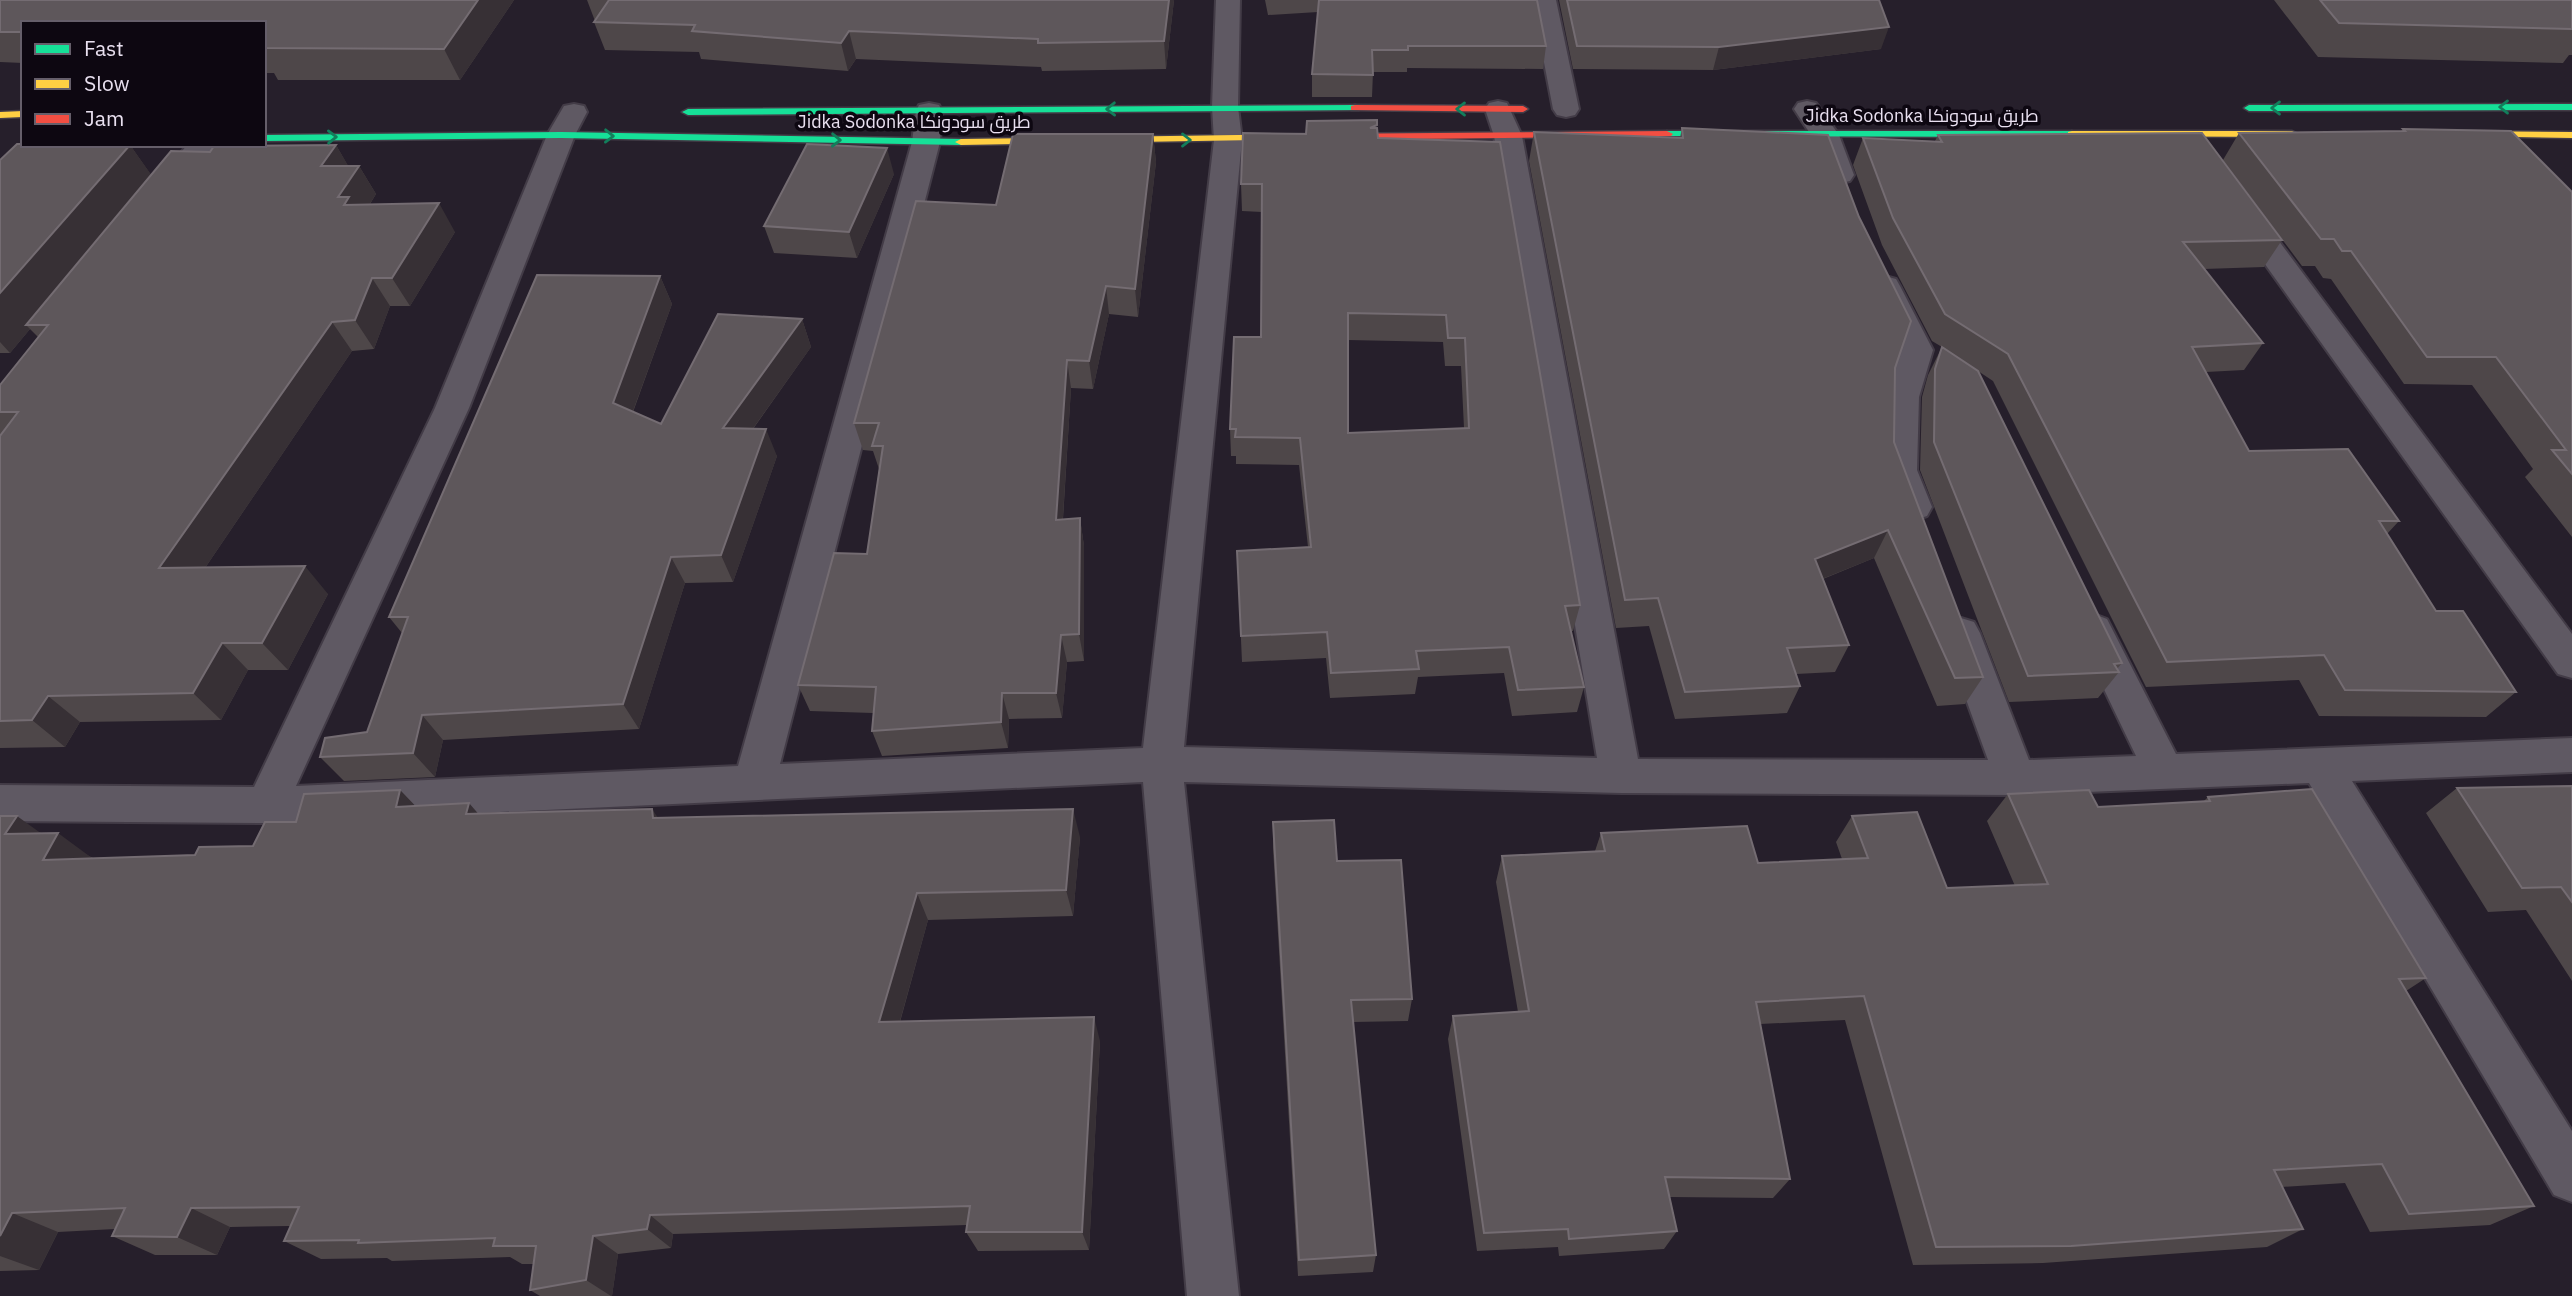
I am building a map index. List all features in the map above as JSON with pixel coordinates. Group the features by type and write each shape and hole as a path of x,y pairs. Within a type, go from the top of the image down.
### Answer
{"main road":[{"path":"2229,108 2572,107"},
{"name":"Jidka Sodonka طريق سودونكا","path":"670,112 928,126 1503,122 1559,109"},
{"name":"Jidka Sodonka طريق سودونكا","path":"266,138 571,118 928,126 1503,122 1812,116 2185,133 2307,134"},
{"path":"2442,134 2569,137"}],"street":[{"path":"1213,1296 1162,764 1226,124 1228,0"},
{"path":"1544,0 1559,109"},
{"path":"1812,116 1851,204"},
{"path":"266,805 452,408 571,118"},
{"path":"1503,122 1621,776"},
{"path":"754,783 928,126"},
{"path":"2185,133 2572,663"},
{"path":"149,209 200,147"},
{"path":"1871,257 1917,350 1948,370"},
{"path":"1917,350 1902,397 1900,470 1924,535"},
{"path":"1948,599 2015,778"},
{"path":"2080,601 2164,772"},
{"path":"0,803 266,805 1162,764 1621,776 2015,778 2572,755"},
{"path":"2320,765 2572,1177"}],"building":[{"path":"0,0 478,0 444,49 266,48 266,21 21,21 21,32 0,32"},
{"path":"609,0 1169,0 1164,41 1038,43 1038,39 849,31 841,43 692,31 695,25 594,22"},
{"path":"1319,0 1537,0 1546,46 1408,46 1408,50 1372,50 1373,75 1312,74"},
{"path":"1567,0 1879,0 1889,27 1719,47 1577,46"},
{"path":"2320,0 2572,0 2572,29 2339,23"},
{"path":"1377,120 1377,125 1370,128 1377,128 1378,138 1500,142 1580,605 1565,606 1584,687 1518,690 1509,647 1416,651 1419,669 1331,673 1327,632 1241,636 1237,551 1311,547 1300,438 1235,437 1236,429 1230,429 1234,337 1261,337 1262,184 1241,184 1243,133 1306,134 1307,121","holes":["1348,313 1446,315 1448,338 1465,338 1469,428 1348,433"]},
{"path":"1682,128 1828,135 1859,217 1911,321 1895,368 1894,442 1983,677 1955,678 1888,530 1815,559 1849,645 1787,648 1800,686 1685,692 1658,598 1625,600 1534,132 1683,138"},
{"path":"2403,129 2511,131 2572,192 2572,474 2552,450 2566,450 2496,357 2427,357 2351,251 2342,251 2334,239 2321,239 2239,133 2405,131"},
{"path":"2202,133 2282,240 2183,242 2263,343 2192,347 2249,451 2348,449 2399,521 2379,521 2436,611 2463,611 2516,692 2345,690 2324,655 2167,662 2008,354 1945,314 1893,218 1863,138 1942,142 1938,135"},
{"path":"1013,134 1153,134 1135,289 1106,286 1089,361 1067,360 1056,520 1080,518 1079,634 1061,635 1056,693 1002,693 1001,722 872,731 876,687 798,685 834,553 867,554 883,446 872,446 879,423 854,423 916,201 996,205"},
{"path":"17,144 21,144 21,147 128,147 0,293 0,160"},
{"path":"807,144 887,148 849,232 764,226"},
{"path":"336,145 321,166 359,166 338,197 349,197 344,205 439,203 392,278 372,278 355,320 332,322 159,568 305,566 262,643 222,643 193,693 48,696 32,720 0,721 0,436 18,412 0,412 0,385 48,325 26,325 171,151 210,152 213,147"},
{"path":"537,275 660,276 613,403 661,424 718,314 802,319 723,428 766,429 721,555 671,557 623,704 422,715 413,753 320,757 325,738 367,732 408,617 389,617"},
{"path":"1942,347 1978,371 2122,663 2114,664 2119,672 2028,676 1934,442 1935,369"},
{"path":"2572,786 2572,902 2561,887 2522,888 2457,788"},
{"path":"2312,789 2426,978 2399,979 2534,1206 2409,1214 2382,1164 2274,1170 2303,1229 2071,1246 1936,1247 1864,996 1756,1002 1790,1179 1665,1177 1677,1231 1569,1239 1568,1229 1484,1233 1453,1016 1529,1011 1502,856 1605,851 1601,833 1747,826 1758,863 1868,858 1852,816 1917,812 1947,888 2048,884 2008,794 2089,790 2098,807 2210,801 2208,797"},
{"path":"400,790 396,807 469,803 466,814 652,809 653,818 1073,809 1066,890 917,893 879,1022 1094,1017 1082,1232 966,1232 970,1206 650,1215 647,1229 593,1236 586,1280 530,1290 536,1246 493,1246 495,1238 358,1243 359,1240 284,1241 299,1207 191,1208 177,1237 112,1236 125,1208 12,1213 0,1236 0,816 17,816 5,834 58,833 43,860 195,855 199,847 253,846 265,822 296,822 304,794"},
{"path":"1334,820 1337,861 1401,860 1412,999 1351,1000 1376,1255 1299,1260 1273,822"}],"traffic: fast":[{"path":"2249,108 2572,107"},
{"path":"688,112 1355,108"},
{"path":"1667,134 2072,134"},
{"path":"266,138 561,135 961,142"}],"traffic: slow":[{"path":"0,115 21,114"},
{"path":"2072,134 2292,134"},
{"path":"2461,134 2572,135"},
{"path":"961,142 1316,137"}],"traffic: jam":[{"path":"1355,108 1523,109"},
{"path":"1316,137 1667,134"}]}
